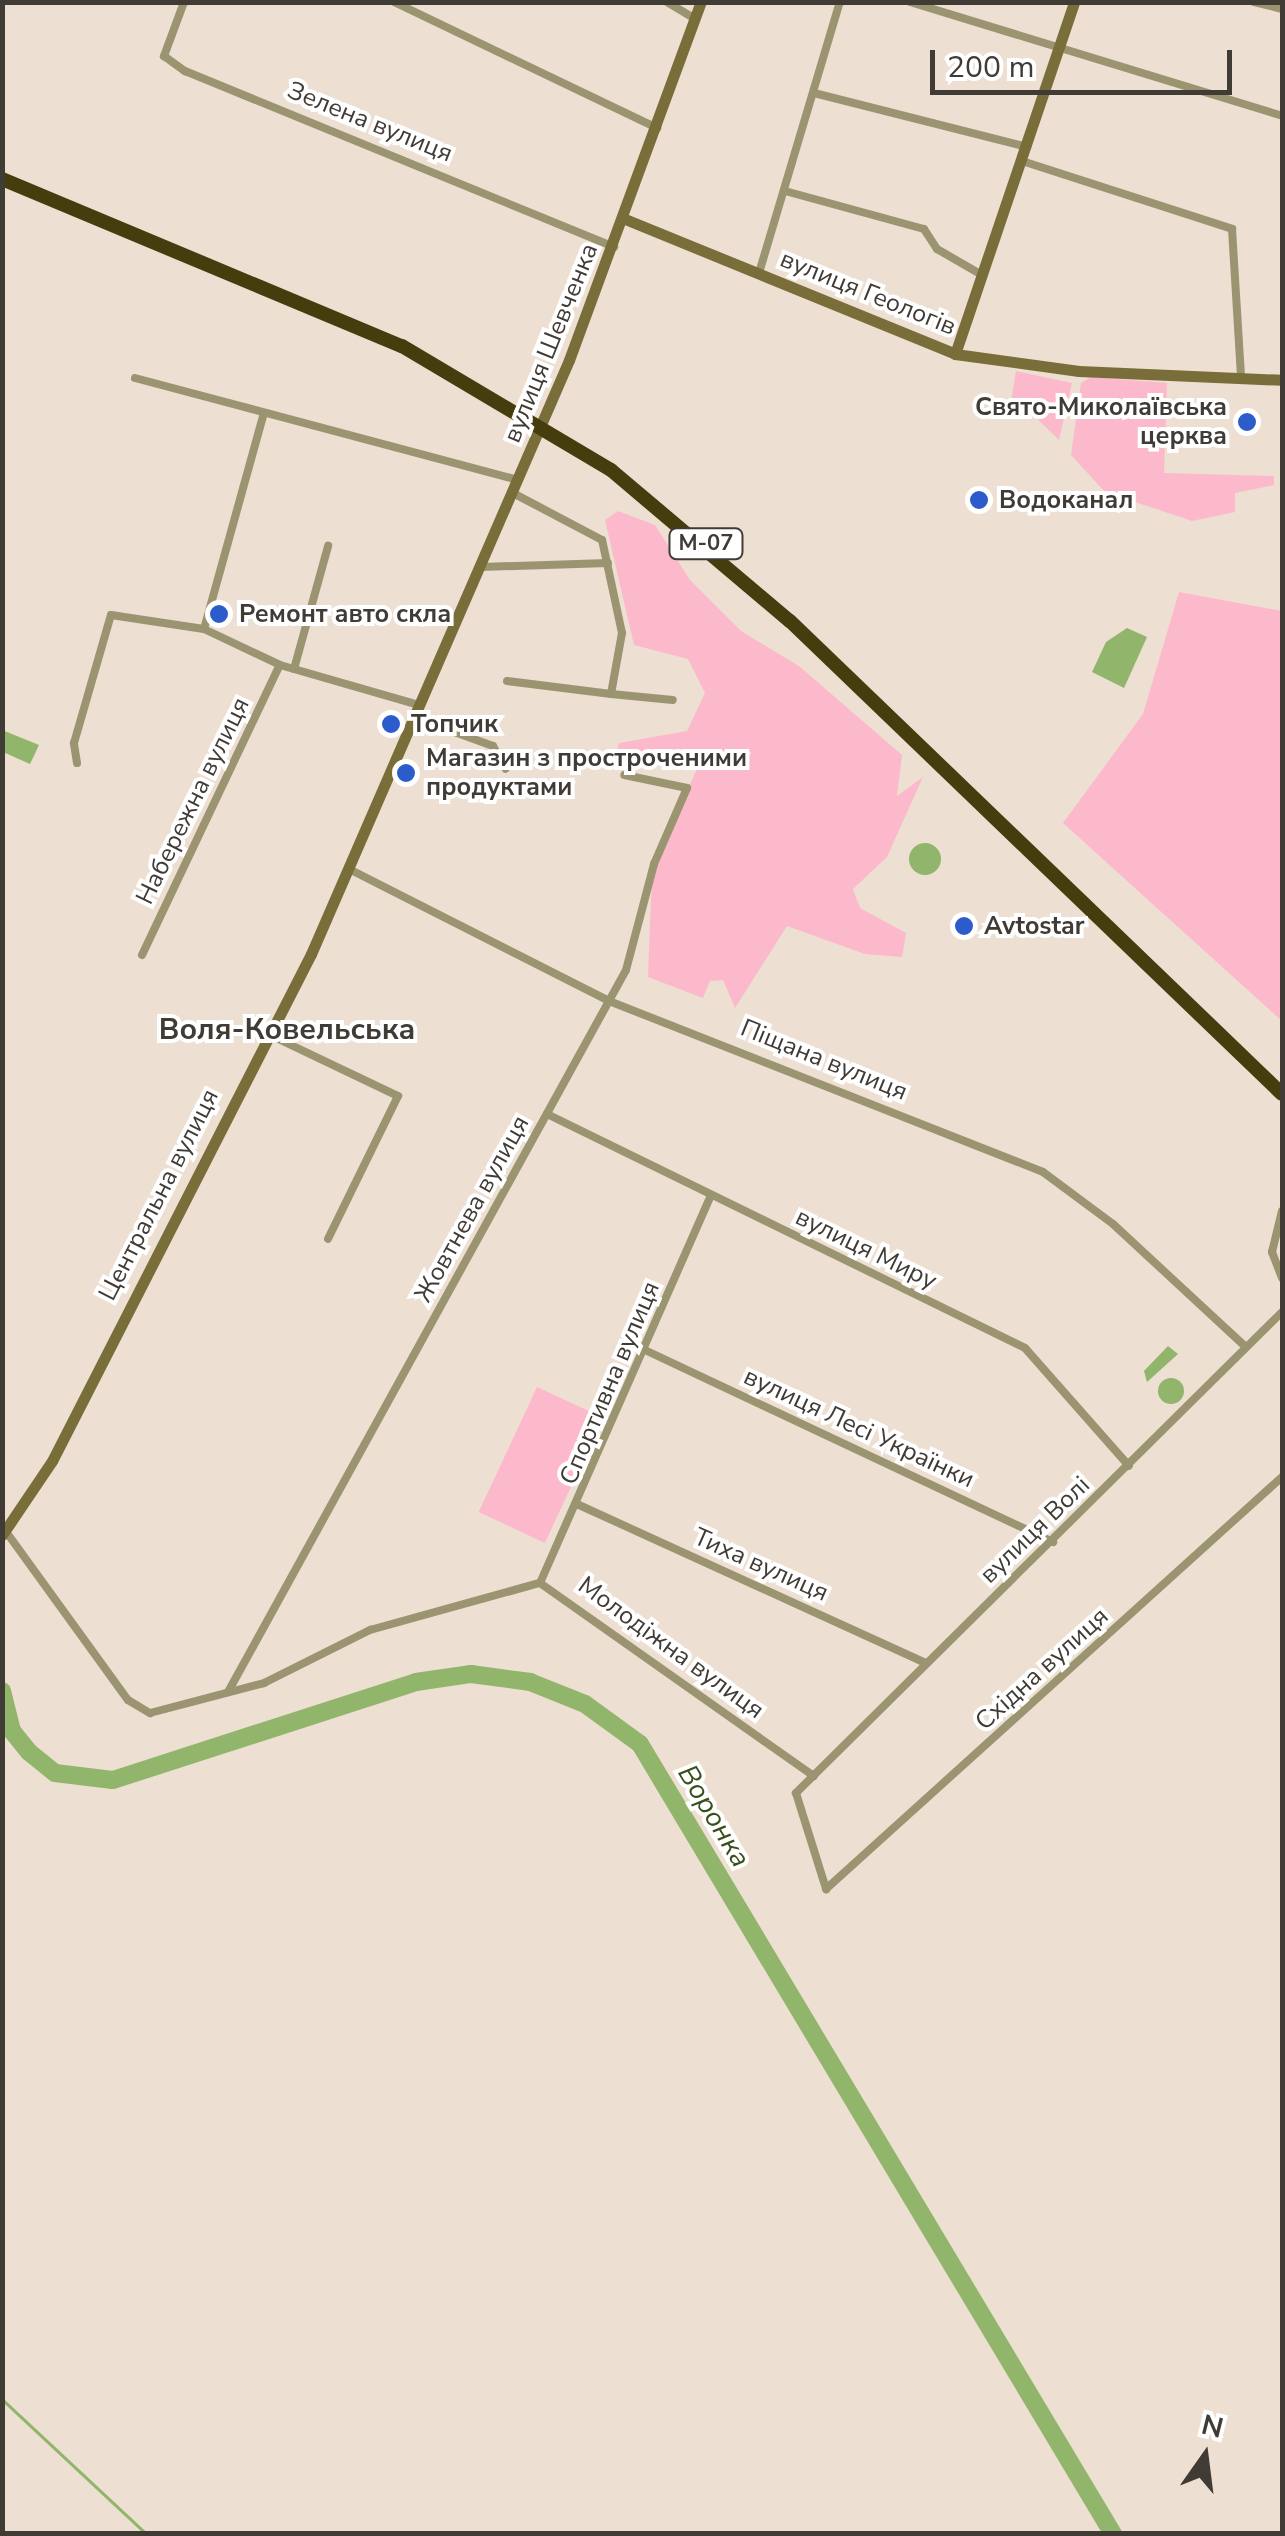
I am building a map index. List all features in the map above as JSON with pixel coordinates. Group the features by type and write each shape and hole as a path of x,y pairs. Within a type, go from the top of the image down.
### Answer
{"highway":[{"name":"М-07","path":"2,179 402,346 542,423 707,545 1282,1094"}],"street":[{"name":"Зелена вулиця","path":"184,2 164,56 185,71 614,247"},
{"path":"394,2 657,128"},
{"path":"667,2 695,19"},
{"name":"вулиця Шевченка","path":"419,705 516,487 626,218 701,2"},
{"path":"759,273 840,2"},
{"path":"910,2 1282,116"},
{"path":"956,16 961,2"},
{"path":"956,354 1074,2"},
{"path":"1254,2 1282,10"},
{"path":"814,93 1027,146"},
{"path":"1022,161 1232,230 1241,378"},
{"path":"785,191 924,228 947,257 984,275"},
{"name":"вулиця Геологів","path":"626,218 956,354 1282,380"},
{"path":"135,378 516,487 590,528 608,563 622,633 612,694"},
{"path":"204,629 264,413"},
{"path":"294,669 328,546"},
{"path":"481,567 608,563"},
{"path":"76,763 74,743 111,615 204,629 280,665 419,705 493,746 506,769"},
{"name":"Набережна вулиця","path":"142,954 280,665"},
{"path":"508,681 674,700"},
{"name":"Центральна вулиця","path":"4,1534 270,1034 419,705"},
{"name":"Жовтнева вулиця","path":"228,1692 610,1001 687,788 624,775"},
{"name":"Піщана вулиця","path":"348,869 610,1001 1043,1172 1114,1224 1246,1347"},
{"path":"270,1034 398,1096 328,1239"},
{"name":"вулиця Миру","path":"547,1114 1025,1348 1128,1466"},
{"name":"Спортивна вулиця","path":"540,1583 579,1505 711,1196"},
{"path":"1282,1211 1272,1252 1282,1278"},
{"name":"вулиця Волі","path":"814,1776 1282,1312"},
{"name":"вулиця Лесі Українки","path":"647,1351 1053,1542"},
{"name":"Східна вулиця","path":"814,1776 795,1806 826,1889 1282,1476"},
{"name":"Тиха вулиця","path":"579,1505 926,1663"},
{"name":"Молодіжна вулиця","path":"4,1534 137,1708 162,1712 228,1692 294,1671 370,1630 540,1583 814,1776"}],"shaded area":[{"path":"1016,371 1072,383 1059,440 1030,412 1010,408"},
{"path":"1091,377 1167,383 1164,473 1274,476 1274,485 1235,493 1235,512 1192,521 1105,492 1071,455 1081,383"},
{"path":"618,511 655,525 690,580 741,631 799,666 902,755 897,796 923,777 887,857 853,889 860,908 906,933 902,957 865,954 787,926 735,1008 723,980 710,981 703,998 648,977 652,872 699,764 616,757 619,743 687,731 705,693 688,659 634,645 605,520"},
{"path":"1179,592 1282,611 1282,1021 1063,823 1143,714"},
{"path":"1127,628 1147,637 1124,688 1092,672 1106,642"},
{"path":"2,730 39,745 30,764 3,752"},
{"path":"925,843 936,848 941,859 936,870 925,875 914,870 909,859 914,848"},
{"path":"1168,1346 1178,1354 1147,1382 1144,1371"},
{"path":"1171,1378 1180,1382 1184,1391 1180,1400 1171,1404 1162,1400 1158,1391 1162,1382"},
{"path":"537,1387 603,1418 545,1543 479,1512"}],"waterway":[{"name":"Воронка","path":"2,1691 12,1731 29,1752 55,1773 113,1780 416,1682 471,1674 530,1682 585,1704 640,1744 1113,2534"},
{"path":"2,2399 147,2534"}],"place":[{"name":"Свято-Миколаївська церква","path":"1247,422"},
{"name":"Водоканал","path":"979,500"},
{"name":"Ремонт авто скла","path":"219,614"},
{"name":"Топчик","path":"391,724"},
{"name":"Магазин з простроченими продуктами","path":"406,773"},
{"name":"Avtostar","path":"964,926"}],"district":[{"name":"Воля-Ковельська","path":"287,1030"}]}
